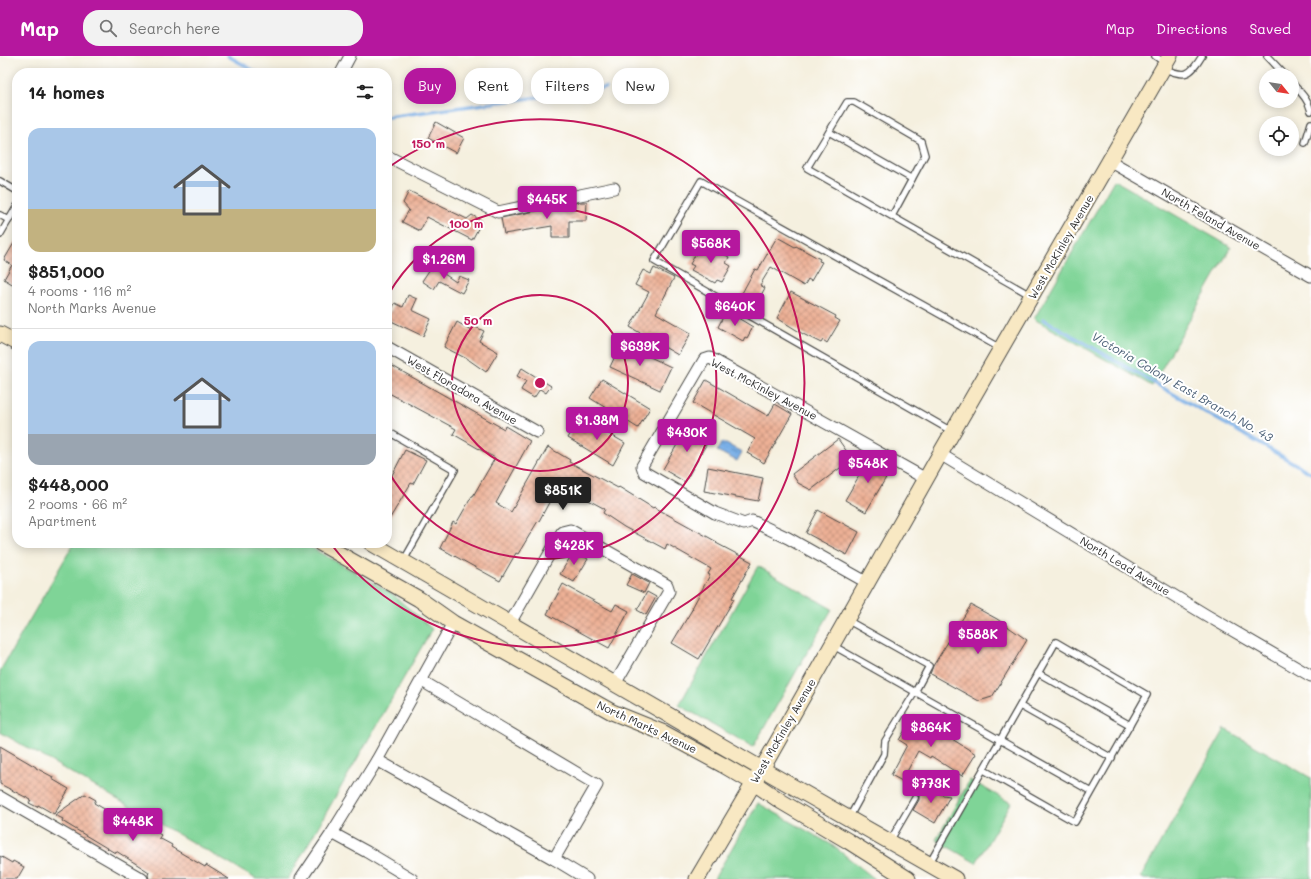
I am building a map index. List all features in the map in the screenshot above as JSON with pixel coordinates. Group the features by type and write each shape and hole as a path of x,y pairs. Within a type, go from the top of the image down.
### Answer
{"main road":[{"name":"West McKinley Avenue","path":"697,879 754,783 940,454 1110,161 1163,61"},
{"path":"0,334 12,340"},
{"name":"North Marks Avenue","path":"329,548 419,599 453,622 612,712 676,739 754,783 782,802 908,879"},
{"name":"North Marks Avenue","path":"380,548 614,684 956,879"}],"street":[{"path":"344,68 350,56"},
{"path":"392,159 498,212 614,188"},
{"name":"North Feland Avenue","path":"1110,161 1311,276"},
{"name":"West Floradora Avenue","path":"392,350 536,432"},
{"name":"West McKinley Avenue","path":"868,583 788,538 752,521 744,524 715,513 644,472 642,466 704,360 710,358 926,479"},
{"name":"North Lead Avenue","path":"940,454 1206,615 1311,676"},
{"path":"510,623 562,532 570,530 667,585 669,591 614,684"},
{"path":"301,879 332,834 377,760 422,681 453,622"},
{"path":"422,681 597,784 554,859"},
{"path":"377,760 587,879"},
{"path":"0,797 142,879"},
{"path":"332,834 367,852 412,879"}],"lane":[{"path":"1163,61 1177,75 1187,74 1196,67 1202,56"},
{"path":"1267,56 1278,68"},
{"path":"1299,91 1308,102 1311,111"},
{"path":"892,216 925,156 921,141 854,102 847,102 807,168 1032,296"},
{"path":"1306,143 1311,123"},
{"path":"829,132 912,179"},
{"path":"0,181 12,188"},
{"path":"953,432 654,261 701,181 1002,349"},
{"path":"0,215 9,220"},
{"path":"0,235 12,215"},
{"path":"392,434 455,470 403,561"},
{"path":"847,620 929,666 885,741 884,754 849,818"},
{"path":"929,864 1056,642 1147,695 1075,822 984,770"},
{"path":"832,645 1092,792"},
{"path":"1038,673 1130,725"},
{"path":"1020,706 1112,758"},
{"path":"890,842 915,798"}],"green space":[{"path":"1114,180 1231,247 1152,386 1034,319"},
{"path":"71,548 312,548 391,593 432,629 288,879 256,879 0,732 0,671"},
{"path":"758,566 832,609 753,747 679,705"},
{"path":"1225,729 1311,778 1311,879 1144,879 1141,877"},
{"path":"970,780 1011,803 976,863 936,840"},
{"path":"758,803 832,845 875,879 714,879"}],"water":[{"path":"722,442 742,452 737,461 717,451"}],"building":[{"path":"436,122 464,138 456,153 428,138"},
{"path":"409,191 467,219 472,215 482,221 472,240 427,217 420,231 402,222 409,210 403,203"},
{"path":"580,202 587,202 586,221 569,221 569,238 552,238 552,226 504,234 501,218"},
{"path":"777,237 820,259 819,261 822,262 811,281 808,279 804,286 771,267 760,285 765,288 756,304 741,295 755,269 758,270"},
{"path":"706,244 729,257 726,263 731,266 722,282 717,280 715,283 691,270 694,266 690,264 701,245 704,247"},
{"path":"12,246 12,265 4,260"},
{"path":"12,265 12,284 4,279"},
{"path":"432,266 456,282 459,276 469,280 462,293 439,281 434,289 422,281"},
{"path":"654,268 674,278 656,313 691,333 678,355 630,327 649,292 635,285 643,270 651,274"},
{"path":"791,292 836,316 835,318 840,321 827,343 823,340 821,343 803,334 777,318"},
{"path":"408,295 417,299 412,310 431,319 423,336 392,321 392,309 395,303 403,307"},
{"path":"725,313 732,317 733,315 753,327 747,338 745,337 743,341 718,327"},
{"path":"457,322 471,330 473,326 484,331 479,341 498,352 486,372 469,360 444,347"},
{"path":"621,343 671,367 660,390 610,367"},
{"path":"392,366 504,429 505,426 530,441 496,503 511,512 548,447 570,460 569,462 618,488 619,487 653,508 654,507 752,562 732,598 734,599 699,659 672,643 693,608 710,575 708,574 711,569 667,544 665,549 624,527 603,513 605,509 559,484 539,521 518,554 516,553 500,581 440,548 453,522 456,524 495,458 453,434 456,429 392,395"},
{"path":"522,368 551,386 546,393 540,389 534,398 521,390 526,381 517,376"},
{"path":"602,379 650,408 638,428 590,398"},
{"path":"706,380 768,416 775,404 792,414 764,463 747,453 755,439 693,403"},
{"path":"580,417 625,443 613,465 568,438"},
{"path":"689,424 711,436 685,482 663,469"},
{"path":"838,439 852,459 811,490 798,483 792,474"},
{"path":"405,450 426,460 413,484 411,483 392,515 392,475"},
{"path":"870,457 891,469 866,512 845,500"},
{"path":"708,467 763,478 758,501 704,491"},
{"path":"818,510 859,532 847,555 806,533"},
{"path":"574,551 588,559 574,582 560,574"},
{"path":"632,574 649,583 644,593 626,585"},
{"path":"563,584 612,611 616,604 629,611 609,648 547,614"},
{"path":"647,592 656,597 646,615 637,610"},
{"path":"971,605 997,619 1027,640 992,697 979,701 930,674 933,666"},
{"path":"914,715 945,733 944,734 976,754 962,776 931,756 930,758 918,751 902,781 891,775 907,745 899,740"},
{"path":"0,746 53,777 52,779 69,789 54,814 38,805 37,807 29,803 31,800 0,784"},
{"path":"924,787 937,794 937,792 950,796 935,823 913,810"},
{"path":"85,794 96,800 94,803 123,820 125,815 150,828 161,835 159,838 172,845 171,847 229,879 149,879 149,872 116,851 115,853 85,835 55,815"},
{"path":"0,856 12,863 13,861 24,867 17,879 0,879"}],"waterway":[{"name":"Victoria Colony East Branch No. 43","path":"228,56 249,68"},
{"name":"Victoria Colony East Branch No. 43","path":"392,116 606,88"},
{"name":"Victoria Colony East Branch No. 43","path":"1043,319 1311,473"}]}
